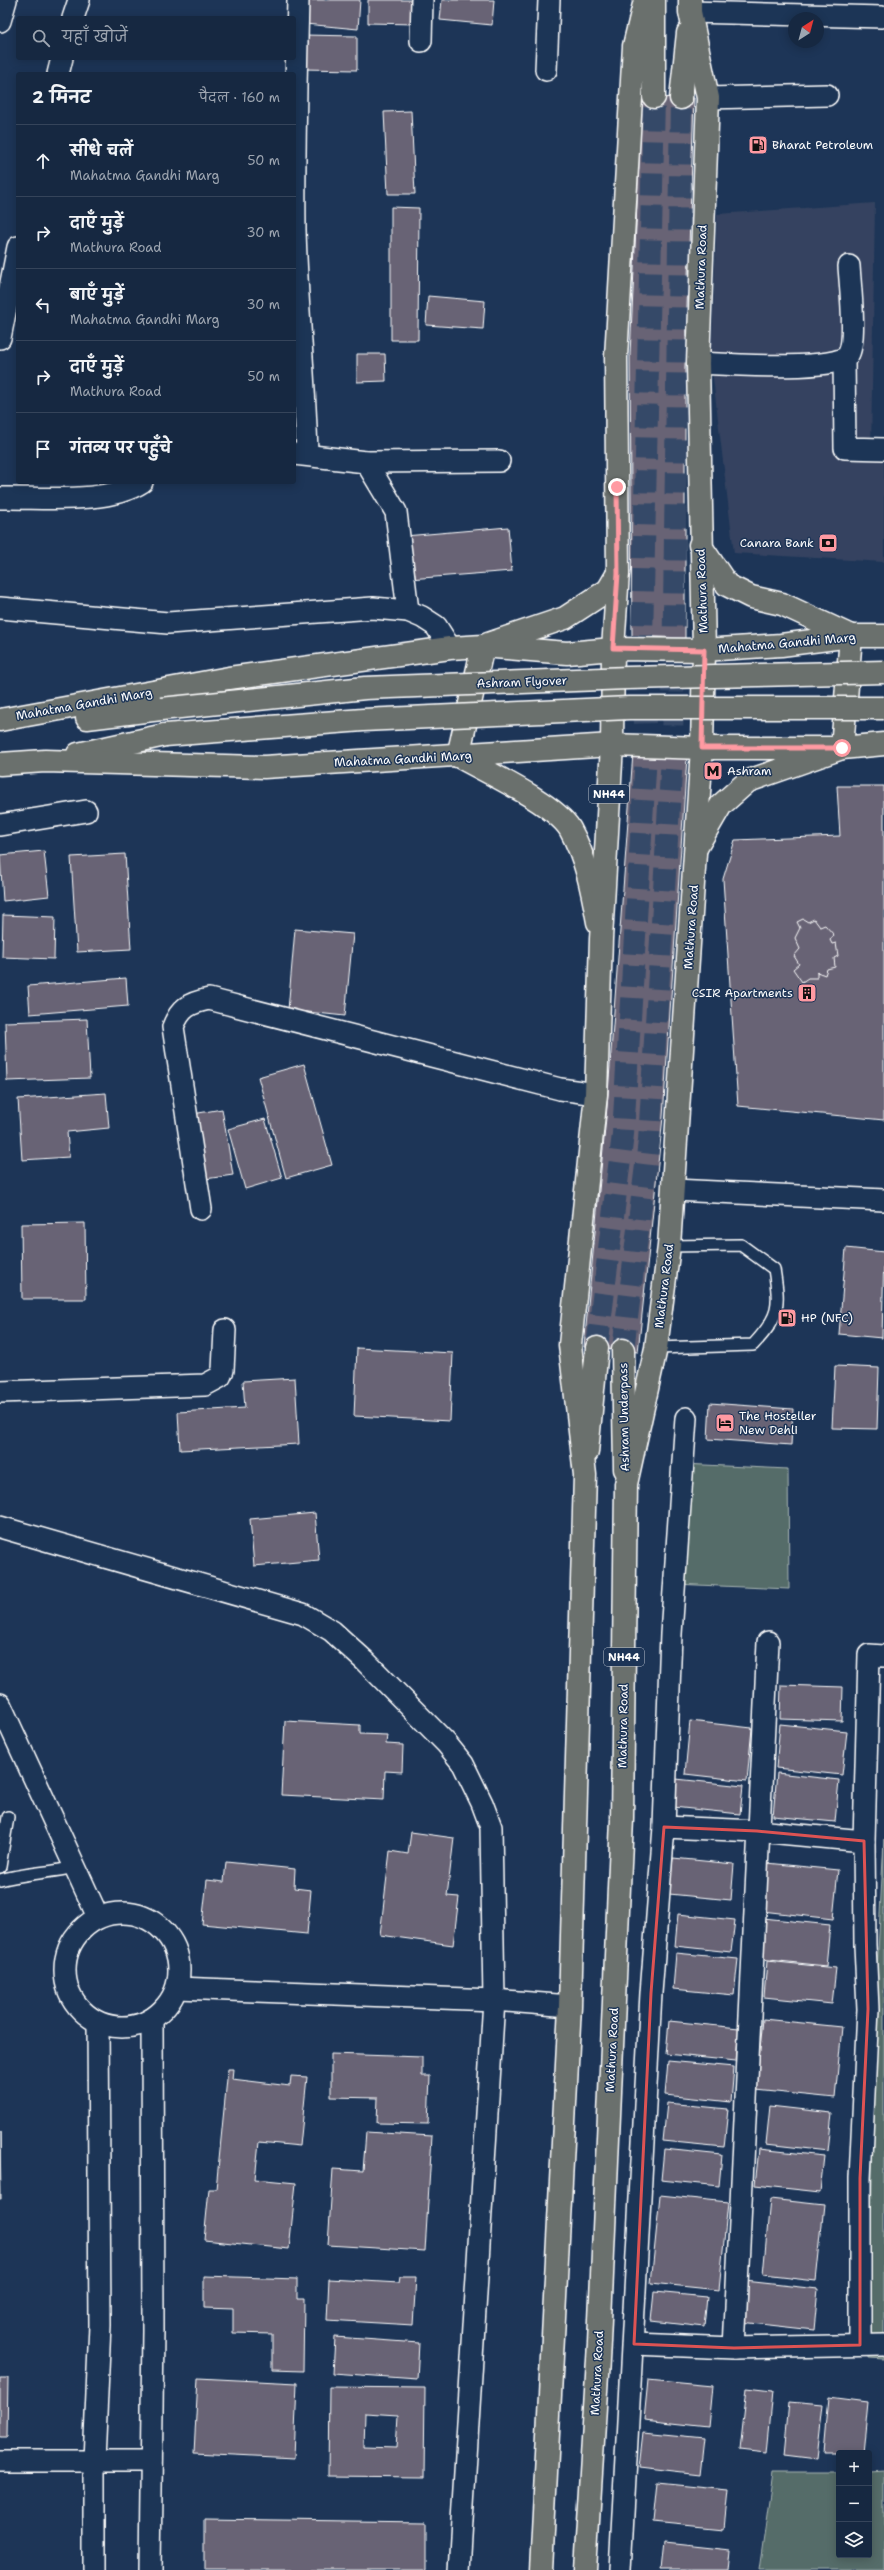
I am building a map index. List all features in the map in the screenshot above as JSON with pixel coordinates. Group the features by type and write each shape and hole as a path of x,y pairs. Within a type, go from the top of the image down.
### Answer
{"main road":[{"path":"613,648 618,573 616,357 634,46 645,0"},
{"path":"654,0 654,97"},
{"path":"681,98 690,6"},
{"name":"Mathura Road","path":"584,2570 599,2343 622,1819 626,1484 656,1348 669,1246 696,848 696,815 702,748 704,650 700,544 698,363 708,98 690,6"},
{"path":"696,848 721,805 748,781 842,748 851,636 782,604 751,597 727,585 700,544"},
{"path":"601,938 589,872 569,828 545,804 458,756 484,646 565,618 608,590 618,573"},
{"name":"Mahatma Gandhi Marg","path":"0,721 229,678 450,648 484,646 567,652 613,648 704,650 781,645 851,636 884,636"},
{"name":"NH44","path":"541,2570 570,2006 585,1475 570,1345 596,1094 601,938 612,745 613,648"},
{"name":"Ashram Flyover","path":"161,709 365,688 628,678 884,672"},
{"path":"0,764 45,761 165,735 362,720 629,708 884,708"},
{"name":"Mahatma Gandhi Marg","path":"0,721 50,722 161,709"},
{"name":"Mahatma Gandhi Marg","path":"45,761 264,768 612,745 702,748 842,748 884,744"},
{"path":"585,1475 597,1348"},
{"name":"Ashram Underpass","path":"623,1350 626,1484"}],"street":[{"path":"0,21 6,0"},
{"path":"74,16 79,0"},
{"path":"296,154 298,0"},
{"path":"421,41 422,0"},
{"path":"546,70 549,0"},
{"path":"690,6 882,18"},
{"path":"58,72 62,60"},
{"path":"708,98 827,95"},
{"path":"6,334 16,262"},
{"path":"849,266 852,331 851,347 844,359 845,448 884,449"},
{"path":"296,321 306,392 301,454 366,462 499,461"},
{"path":"698,363 768,366 831,364 844,359"},
{"path":"366,462 396,512 408,611"},
{"path":"0,498 108,496 126,491 138,484"},
{"path":"0,608 168,623 373,608 408,611 436,626 450,648"},
{"path":"0,825 86,811"},
{"path":"201,1209 173,1027 178,1012 192,1002 208,999 560,1089 596,1094"},
{"path":"674,1190 884,1200"},
{"path":"0,1392 205,1385 220,1377 223,1370 225,1330"},
{"path":"620,2570 634,2344 651,1993 664,1827 671,1634 686,1418"},
{"path":"0,1527 303,1614 332,1631 365,1661 446,1743 463,1764 482,1803 491,1827 494,2000 459,2570"},
{"path":"734,2348 757,1831 768,1642"},
{"path":"860,2345 860,2178 868,2009 865,1945 864,1841 869,1655 884,1656"},
{"path":"0,1704 98,1917"},
{"path":"664,1827 757,1831 864,1841"},
{"path":"118,1914 136,1915 159,1928 171,1942 176,1953 179,1978 178,1988 168,2004 152,2019 131,2027 116,2028 98,2023 80,2010 74,2002 68,1989 65,1970 71,1944 82,1929 98,1917 118,1914"},
{"path":"178,1988 494,2000 570,2006"},
{"path":"150,2570 152,2019"},
{"path":"94,2570 94,2460 100,2325 98,2023"},
{"path":"634,2344 734,2348 884,2345"},
{"path":"0,2461 151,2460"}],"lane":[{"path":"656,1348 753,1344 771,1325 779,1300 774,1269 741,1245 669,1246"},
{"path":"0,1867 8,1817"},
{"path":"0,1880 20,1874 55,1872 75,1867"}],"highlighted area":[{"path":"664,1827 757,1831 864,1841 868,2009 860,2178 860,2345 734,2348 634,2344 651,1993"}],"shaded area":[{"path":"875,203 871,451 884,451 884,562 734,553 711,361 717,214"}],"green space":[{"path":"683,1464 788,1469 789,1589 674,1584"},
{"path":"884,1840 884,2359 869,2358 875,2007"},
{"path":"884,2472 884,2570 759,2570 773,2473 836,2473 836,2558 872,2558 872,2473"}],"building":[{"path":"307,0 360,0 358,29 305,24"},
{"path":"368,0 416,0 415,24 368,23"},
{"path":"442,0 494,0 492,25 440,20"},
{"path":"303,35 357,36 357,70 303,69"},
{"path":"642,97 694,98 685,367 685,638 632,636 630,355"},
{"path":"411,111 415,194 388,194 384,112"},
{"path":"391,207 419,208 418,340 391,340"},
{"path":"428,296 485,301 483,329 426,325"},
{"path":"357,354 385,354 386,381 357,382"},
{"path":"508,527 512,571 409,579 405,536"},
{"path":"633,753 687,757 663,1117 638,1352 584,1347 607,1107"},
{"name":"CSIR Apartments","path":"837,786 884,786 884,1120 738,1106 723,879 735,840 840,836"},
{"path":"44,851 49,896 3,901 0,855"},
{"path":"125,854 131,949 77,952 71,857"},
{"path":"3,915 55,917 54,959 2,957"},
{"path":"803,919 808,922 814,919 820,927 825,925 834,935 830,940 832,944 836,943 838,956 834,958 835,967 827,969 825,975 817,972 817,978 808,978 802,982 793,969 799,964 794,956 800,949 795,938 800,928 797,922"},
{"path":"295,929 353,934 345,1016 288,1010"},
{"path":"126,978 128,1006 30,1014 28,986"},
{"path":"87,1019 90,1078 7,1081 5,1022"},
{"path":"304,1064 332,1165 286,1178 258,1077"},
{"path":"106,1093 109,1128 67,1132 69,1157 22,1160 18,1099"},
{"path":"222,1109 233,1175 198,1180 187,1115"},
{"path":"265,1119 282,1178 245,1189 228,1129"},
{"path":"85,1223 86,1299 22,1299 21,1224"},
{"path":"846,1248 884,1252 882,1338 839,1334"},
{"path":"357,1348 453,1353 450,1421 354,1416"},
{"path":"835,1366 879,1368 877,1429 832,1428"},
{"path":"295,1378 299,1444 180,1450 178,1412 245,1408 243,1381"},
{"path":"710,1403 793,1409 791,1445 708,1439"},
{"path":"315,1513 319,1560 254,1566 250,1519"},
{"path":"781,1685 843,1687 842,1721 780,1719"},
{"path":"285,1721 360,1725 360,1734 387,1735 386,1744 403,1745 402,1772 385,1771 384,1800 281,1795"},
{"path":"690,1721 752,1728 747,1781 685,1774"},
{"path":"780,1724 847,1731 842,1775 776,1768"},
{"path":"777,1773 839,1780 835,1822 773,1816"},
{"path":"676,1779 743,1786 740,1814 673,1807"},
{"path":"411,1832 454,1838 447,1896 459,1897 453,1945 380,1935 390,1851 408,1854"},
{"path":"673,1858 734,1864 731,1900 669,1894"},
{"path":"226,1862 295,1869 294,1888 311,1890 307,1934 202,1924 207,1880 224,1882"},
{"path":"767,1863 838,1870 833,1919 762,1911"},
{"path":"678,1914 735,1920 731,1952 675,1946"},
{"path":"763,1918 830,1925 826,1966 760,1959"},
{"path":"676,1953 738,1959 734,1995 673,1989"},
{"path":"767,1961 836,1968 832,2004 764,1997"},
{"path":"763,2019 842,2027 835,2098 756,2090"},
{"path":"669,2021 739,2028 736,2061 666,2054"},
{"path":"331,2054 422,2057 422,2076 430,2076 428,2124 377,2123 378,2098 331,2097"},
{"path":"668,2061 734,2067 731,2102 665,2095"},
{"path":"228,2069 233,2069 232,2079 290,2086 291,2076 307,2077 300,2146 259,2142 255,2179 296,2183 289,2249 204,2240 209,2189 216,2189"},
{"path":"667,2103 728,2109 724,2147 663,2141"},
{"path":"770,2106 832,2113 828,2151 766,2144"},
{"path":"0,2132 1,2199 0,2199"},
{"path":"366,2132 432,2136 425,2251 328,2245 333,2169 363,2171"},
{"path":"664,2149 722,2155 719,2186 661,2180"},
{"path":"759,2149 824,2156 820,2192 755,2185"},
{"path":"660,2195 728,2202 719,2290 651,2283"},
{"path":"770,2199 824,2205 816,2281 763,2275"},
{"path":"204,2276 297,2279 297,2299 304,2299 303,2371 272,2370 272,2334 233,2333 233,2309 204,2308"},
{"path":"400,2277 416,2277 413,2325 327,2320 329,2279 399,2283"},
{"path":"745,2281 818,2289 814,2330 741,2322"},
{"path":"654,2292 707,2297 704,2327 651,2321"},
{"path":"335,2337 419,2343 417,2379 333,2373"},
{"path":"0,2378 8,2378 7,2437 0,2437"},
{"path":"198,2378 297,2383 294,2458 194,2453"},
{"path":"648,2380 712,2386 708,2427 644,2420"},
{"path":"329,2387 425,2388 424,2477 328,2476","holes":["365,2413 398,2415 396,2448 364,2447"]},
{"path":"747,2388 773,2391 767,2453 740,2450"},
{"path":"829,2397 868,2402 863,2450 836,2450 836,2453 824,2453"},
{"path":"789,2402 823,2405 817,2459 784,2455"},
{"path":"643,2432 704,2438 700,2474 639,2467"},
{"path":"657,2483 728,2490 724,2529 653,2522"},
{"path":"204,2519 425,2522 425,2570 204,2570"},
{"path":"664,2542 730,2549 728,2570 661,2570"}],"tunnel":[{"path":"597,1348 623,1134 646,754 642,637 654,97"},
{"path":"623,1350 649,1141 672,756 681,98"}],"place":[{"name":"Bharat Petroleum","path":"758,145"},
{"name":"Canara Bank","path":"828,543"},
{"name":"Ashram","path":"713,771"},
{"name":"CSIR Apartments","path":"807,993"},
{"name":"HP (NFC)","path":"787,1318"},
{"name":"The Hosteller New Dehli","path":"725,1423"}],"route":[{"path":"617,487 618,573 613,648 704,650 702,748 842,748"}]}
